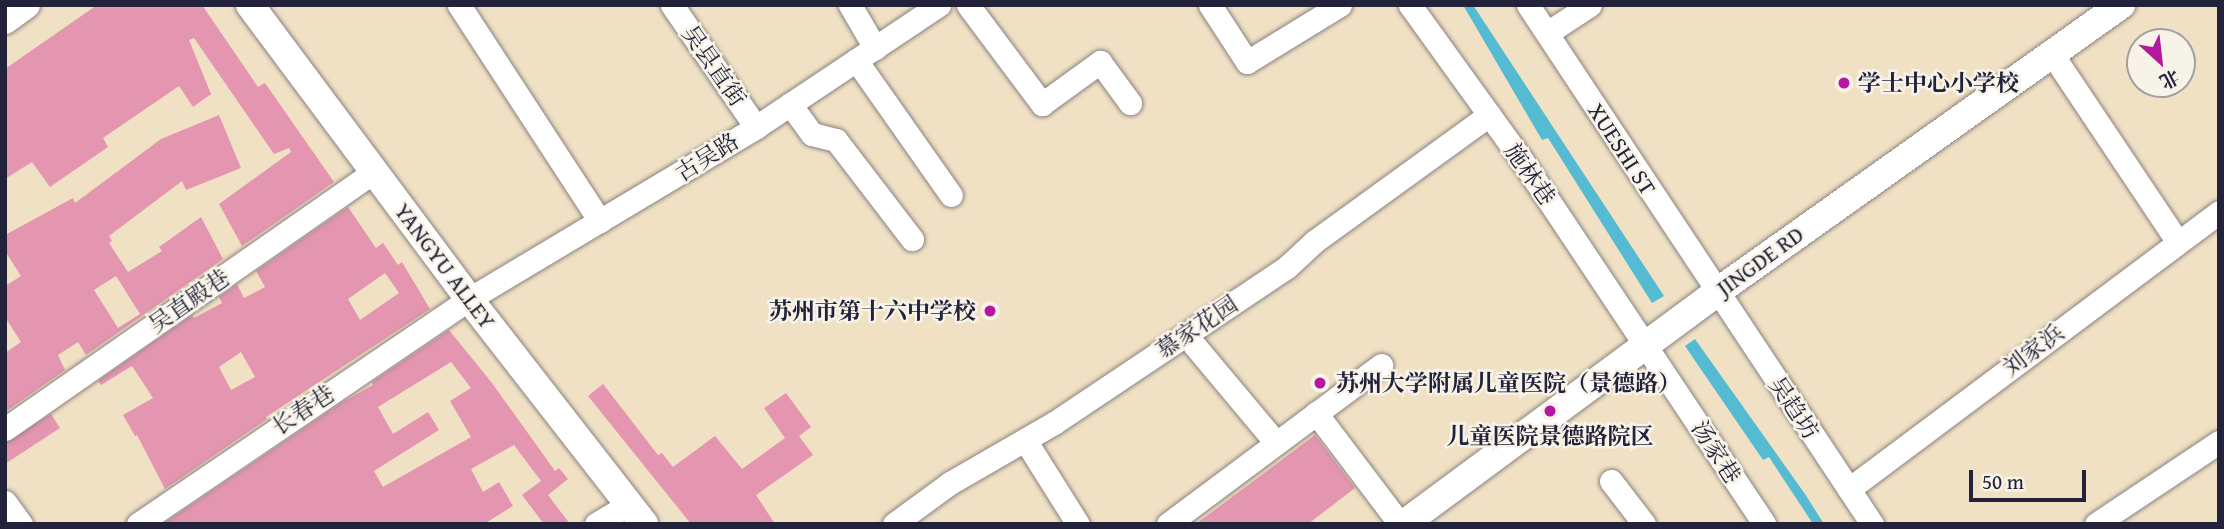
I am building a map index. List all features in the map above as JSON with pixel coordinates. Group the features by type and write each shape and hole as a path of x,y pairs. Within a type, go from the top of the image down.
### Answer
{"main road":[{"path":"5,20 26,5"},
{"name":"YANGYU ALLEY","path":"250,5 469,299 636,514"},
{"name":"JINGDE RD","path":"1402,524 1717,292 2122,5"}],"street":[{"path":"460,5 600,221"},
{"name":"吴县直街","path":"672,5 756,127"},
{"path":"850,5 866,54 951,195"},
{"name":"古吴路","path":"469,299 756,127 940,5"},
{"path":"968,5 1042,104 1100,62 1130,103"},
{"path":"1210,5 1247,62 1331,7"},
{"name":"施林巷","path":"1410,5 1647,345"},
{"name":"XUESHI ST","path":"1528,5 1717,292"},
{"path":"1547,33 1590,5"},
{"path":"2052,54 2177,241"},
{"path":"790,104 812,134 836,140 912,239"},
{"name":"慕家花园","path":"894,524 950,483 1025,440 1287,267 1315,240 1489,115"},
{"name":"吴直殿巷","path":"5,429 373,172"},
{"name":"刘家浜","path":"1849,489 2219,212"},
{"name":"吴趋坊","path":"1717,292 1872,524"},
{"name":"长春巷","path":"138,524 469,299"},
{"name":"汤家巷","path":"1647,345 1764,524"},
{"path":"1195,346 1276,443"},
{"path":"1168,524 1381,365"},
{"path":"1316,413 1402,524"},
{"path":"1025,440 1078,524"},
{"path":"2096,524 2219,442"},
{"path":"1611,481 1644,524"},
{"path":"5,502 20,524"},
{"path":"596,524 636,514"}],"water":[{"path":"1463,5 1473,5 1664,296 1652,303 1548,138 1542,140"},
{"path":"1695,339 1824,524 1813,524 1769,457 1763,460 1685,346"}],"building":[{"path":"97,5 202,5 258,87 265,83 334,182 242,246 219,204 291,152 289,148 274,154 194,38 189,40 211,94 193,107 179,86 103,138 108,147 50,187 32,162 5,179 5,69"},
{"path":"219,115 241,168 186,190 182,181 109,236 112,241 109,243 128,272 162,251 159,247 201,217 223,259 86,355 78,342 58,355 65,370 5,412 5,353 21,342 5,317 5,286 21,276 5,251 5,235 73,198 75,203 161,139","holes":["116,276 140,314 118,328 94,290"]},
{"path":"348,207 376,248 383,243 398,265 402,262 430,309 266,417 267,419 165,489 137,435 135,436 123,415 153,398 132,366 101,385 98,381 192,315 194,318 222,303 219,297 237,284 244,298 265,287 256,271","holes":["385,273 399,293 360,320 348,299","241,352 255,377 231,390 219,367"]},
{"path":"449,330 492,383 555,471 559,468 568,479 548,495 570,524 544,524 522,495 541,481 514,445 471,469 483,492 499,482 513,506 484,524 163,524 341,403 373,385 372,382","holes":["451,362 471,388 450,401 471,437 383,487 374,471 439,430 428,412 393,434 378,407"]},
{"path":"603,384 658,455 662,453 673,467 715,436 742,469 785,438 764,408 786,393 811,427 799,436 813,455 756,495 775,524 691,524 588,396"},
{"path":"51,414 60,428 5,464 5,443"},
{"path":"1315,435 1355,488 1308,524 1196,524"}],"place":[{"name":"学士中心小学校","path":"1844,83"},
{"name":"苏州市第十六中学校","path":"990,311"},
{"name":"苏州大学附属儿童医院（景德路）","path":"1320,383"},
{"name":"儿童医院景德路院区","path":"1550,411"}]}
